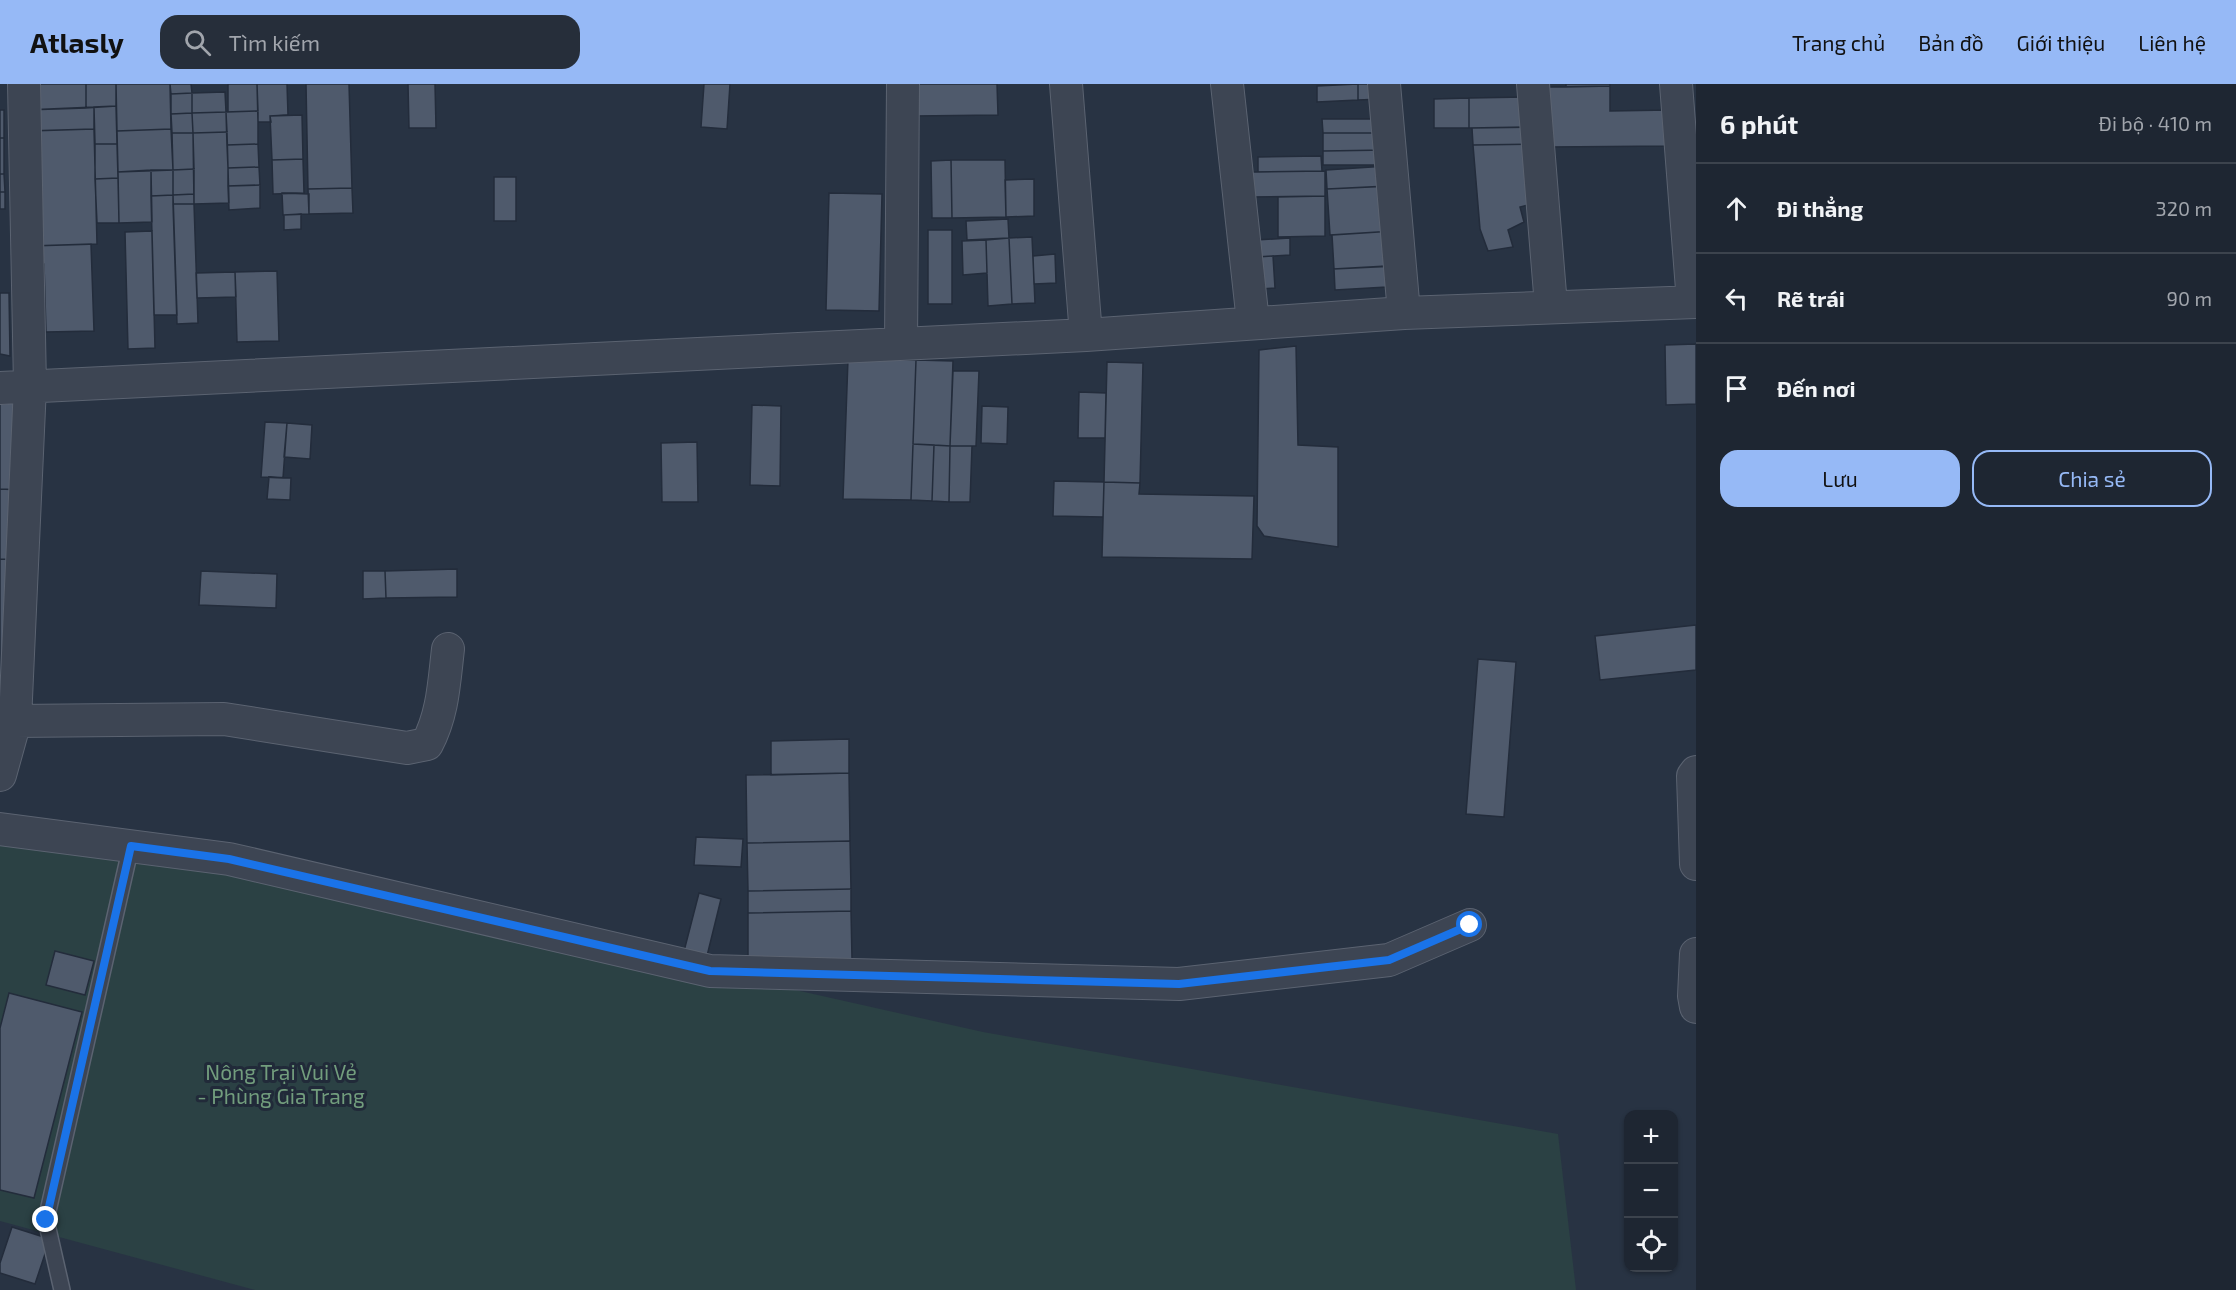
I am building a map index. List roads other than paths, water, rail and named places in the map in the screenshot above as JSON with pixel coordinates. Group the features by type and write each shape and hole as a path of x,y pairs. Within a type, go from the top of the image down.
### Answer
{"street":[{"path":"0,775 15,721 15,387 24,84"},
{"path":"901,344 903,84"},
{"path":"1066,84 1086,335"},
{"path":"1227,84 1253,322"},
{"path":"1384,84 1404,313"},
{"path":"1533,84 1551,306"},
{"path":"15,387 1086,335 1404,313 1694,302 1676,84"},
{"path":"15,721 224,719 407,748 426,744 434,729 442,702 448,649"},
{"path":"1696,772 1693,776 1696,864"},
{"path":"0,829 229,859 710,971 1179,984 1389,960 1470,925"},
{"path":"1696,954 1694,996 1696,1007"}],"lane":[{"path":"62,1290 46,1220 131,846"}],"park label":[{"name":"Nông Trại Vui Vẻ - Phùng Gia Trang","path":"281,1083"}]}
